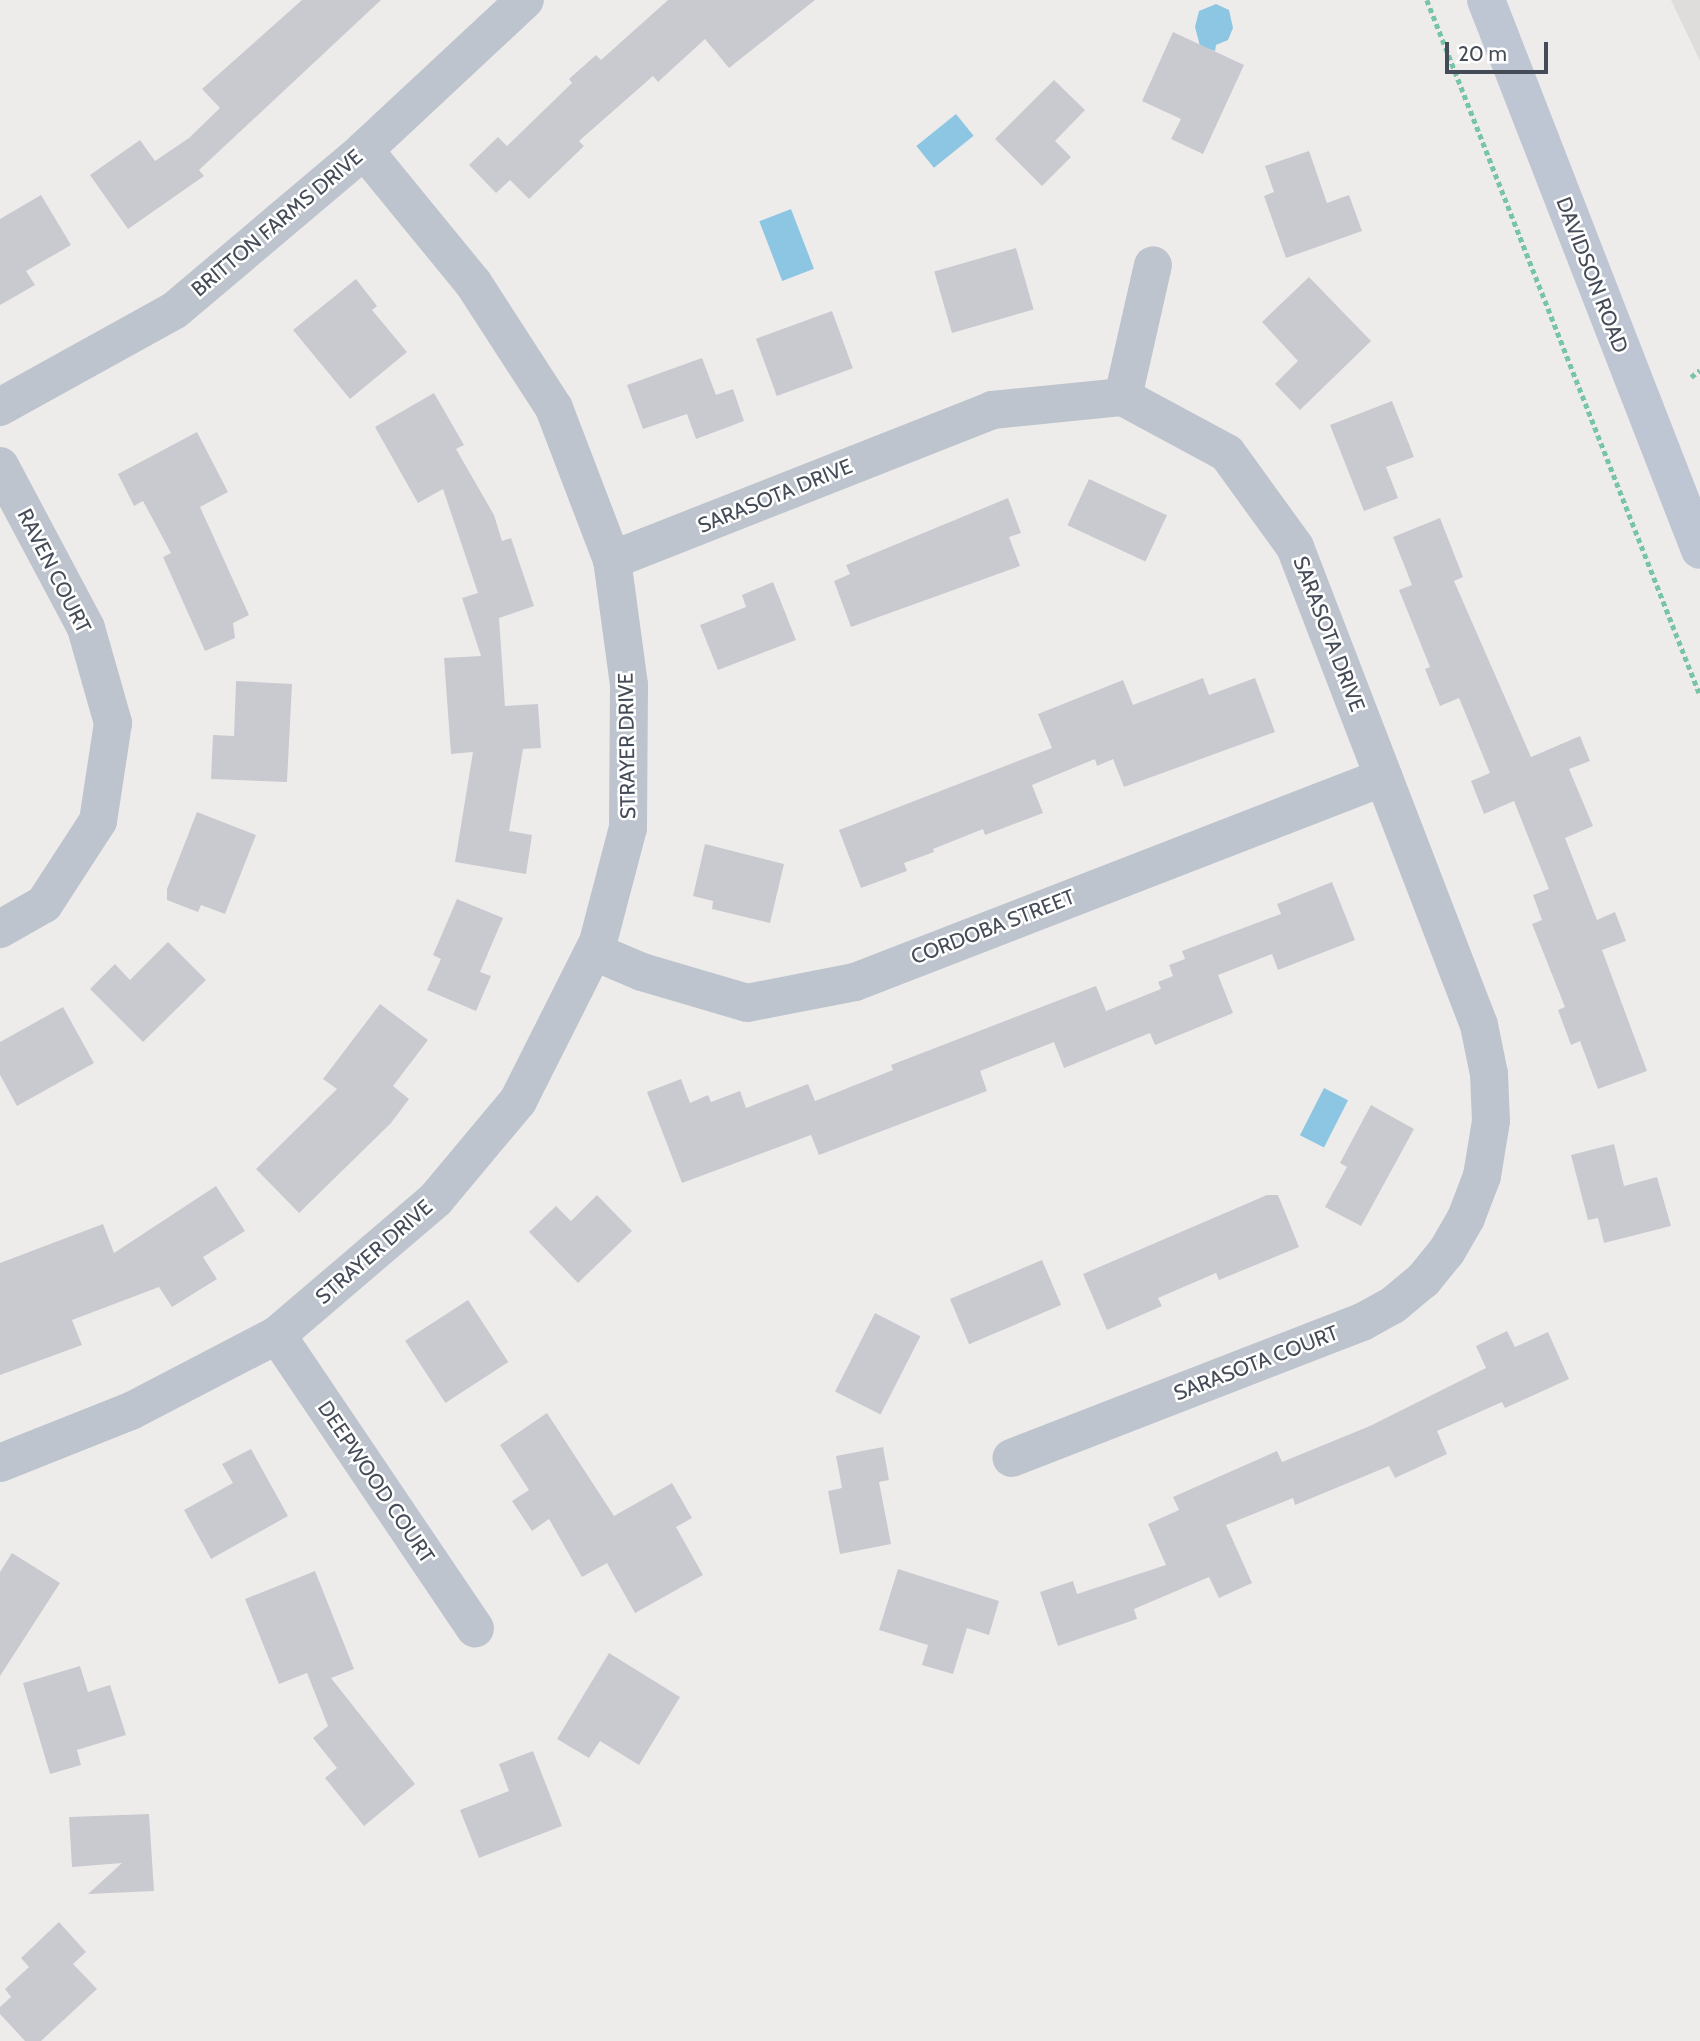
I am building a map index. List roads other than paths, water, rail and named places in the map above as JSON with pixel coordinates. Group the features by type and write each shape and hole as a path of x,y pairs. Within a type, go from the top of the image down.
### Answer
{"main road":[{"name":"DAVIDSON ROAD","path":"1486,0 1700,550"}],"street":[{"name":"BRITTON FARMS DRIVE","path":"0,407 175,310 365,149 525,0"},
{"name":"STRAYER DRIVE","path":"0,1463 131,1411 277,1335 436,1199 500,1126 537,1069 595,953 628,828 629,685 612,560 554,408 473,283 365,149"},
{"path":"1123,397 1153,265"},
{"name":"SARASOTA DRIVE","path":"612,560 992,410 1123,397 1227,453 1296,547 1479,1025 1489,1074 1491,1121 1482,1176 1466,1218"},
{"name":"RAVEN COURT","path":"0,466 86,628 113,723 98,821 44,904 0,929"},
{"name":"CORDOBA STREET","path":"595,953 642,972 747,1003 855,982 1384,777"},
{"name":"SARASOTA COURT","path":"1011,1458 1362,1322 1423,1280 1466,1218"},
{"name":"DEEPWOOD COURT","path":"277,1335 475,1629"}],"water":[{"path":"1216,4 1229,10 1233,28 1228,40 1216,45 1215,51 1200,46 1195,27 1199,11"},
{"path":"956,114 974,136 934,168 916,146"},
{"path":"791,209 814,269 782,281 759,221"},
{"path":"1324,1088 1348,1100 1324,1147 1300,1135"}]}
